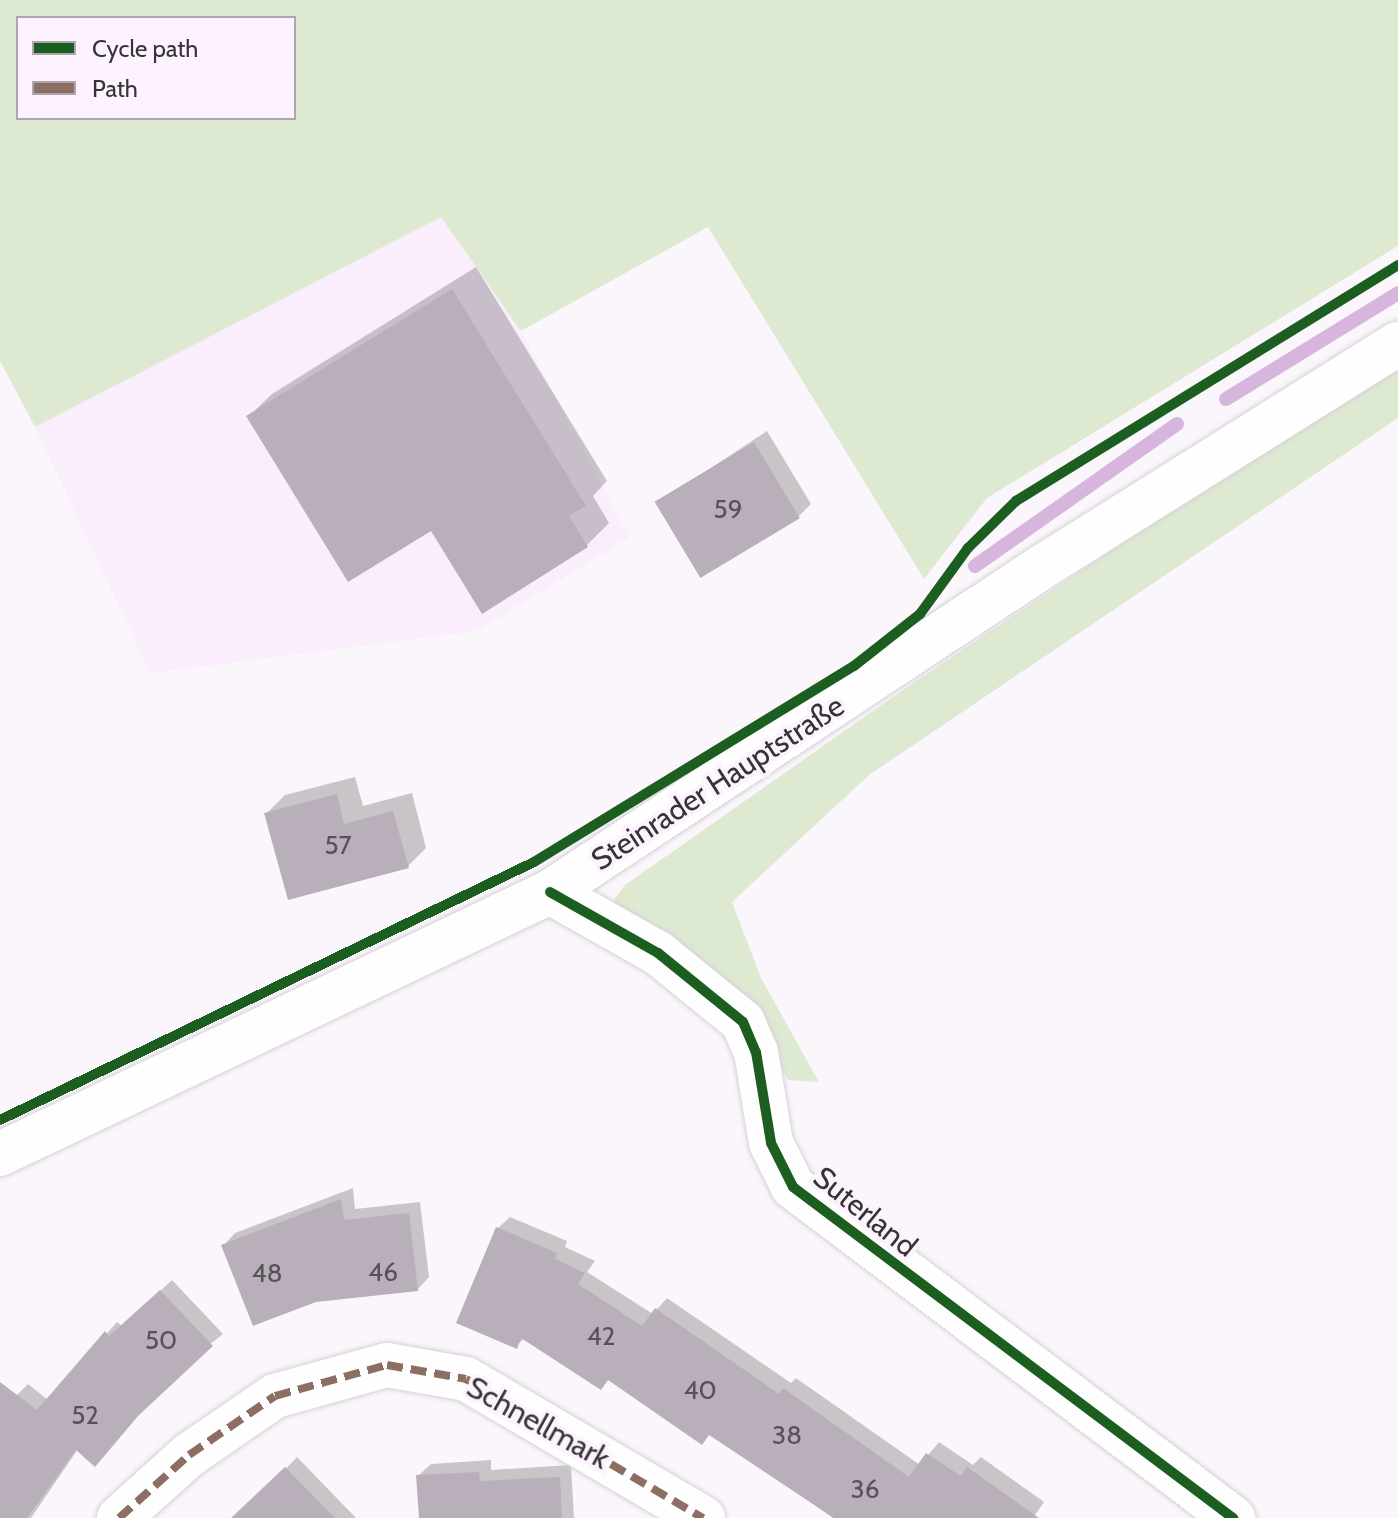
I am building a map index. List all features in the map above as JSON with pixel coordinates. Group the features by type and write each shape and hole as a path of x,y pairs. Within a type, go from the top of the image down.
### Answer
{"street":[{"name":"Steinrader Hauptstraße","path":"0,1154 550,892 1042,567 1398,344"},
{"name":"Suterland","path":"550,892 658,953 743,1022 756,1052 771,1143 793,1187 1233,1518"},
{"name":"Schnellmark","path":"119,1518 189,1455 275,1396 387,1365 466,1379 703,1518"}],"shaded area":[{"path":"441,217 521,331 630,537 477,631 150,673 35,427"}],"green space":[{"path":"0,0 1398,0 1398,246 987,498 924,579 708,227 521,331 441,217 35,427 0,361"},
{"path":"1398,367 1398,418 869,775 732,902 761,978 819,1082 788,1080 758,1023 612,902 625,885 910,685 1224,475"}],"building":[{"path":"452,289 586,506 569,516 588,547 482,614 431,531 348,582 246,416"},
{"path":"754,442 800,518 700,578 655,502"},
{"path":"337,794 344,824 393,811 409,868 288,900 264,813"},
{"path":"341,1199 344,1220 409,1213 418,1291 316,1302 253,1326 221,1245"},
{"path":"496,1227 557,1253 555,1259 585,1273 578,1284 642,1326 655,1308 779,1394 783,1388 909,1477 926,1453 961,1476 967,1467 1039,1518 834,1518 709,1435 702,1445 608,1380 601,1390 521,1338 517,1349 456,1323"},
{"path":"160,1290 213,1346 138,1416 95,1467 76,1450 27,1518 0,1518 0,1382 37,1410 105,1331 109,1336"},
{"path":"285,1467 335,1518 231,1518"},
{"path":"479,1472 480,1481 560,1477 562,1518 419,1518 416,1475"}],"waterway":[{"path":"1226,399 1398,293"},
{"path":"975,566 1177,424"}],"marked path":[{"path":"119,1518 189,1455 275,1396 387,1365 466,1379 703,1518"}],"cycle path":[{"path":"0,1120 534,862 854,666 920,614 968,548 1016,501 1398,265"},
{"path":"550,892 658,953 743,1022 756,1052 771,1143 793,1187 1233,1518"}]}
